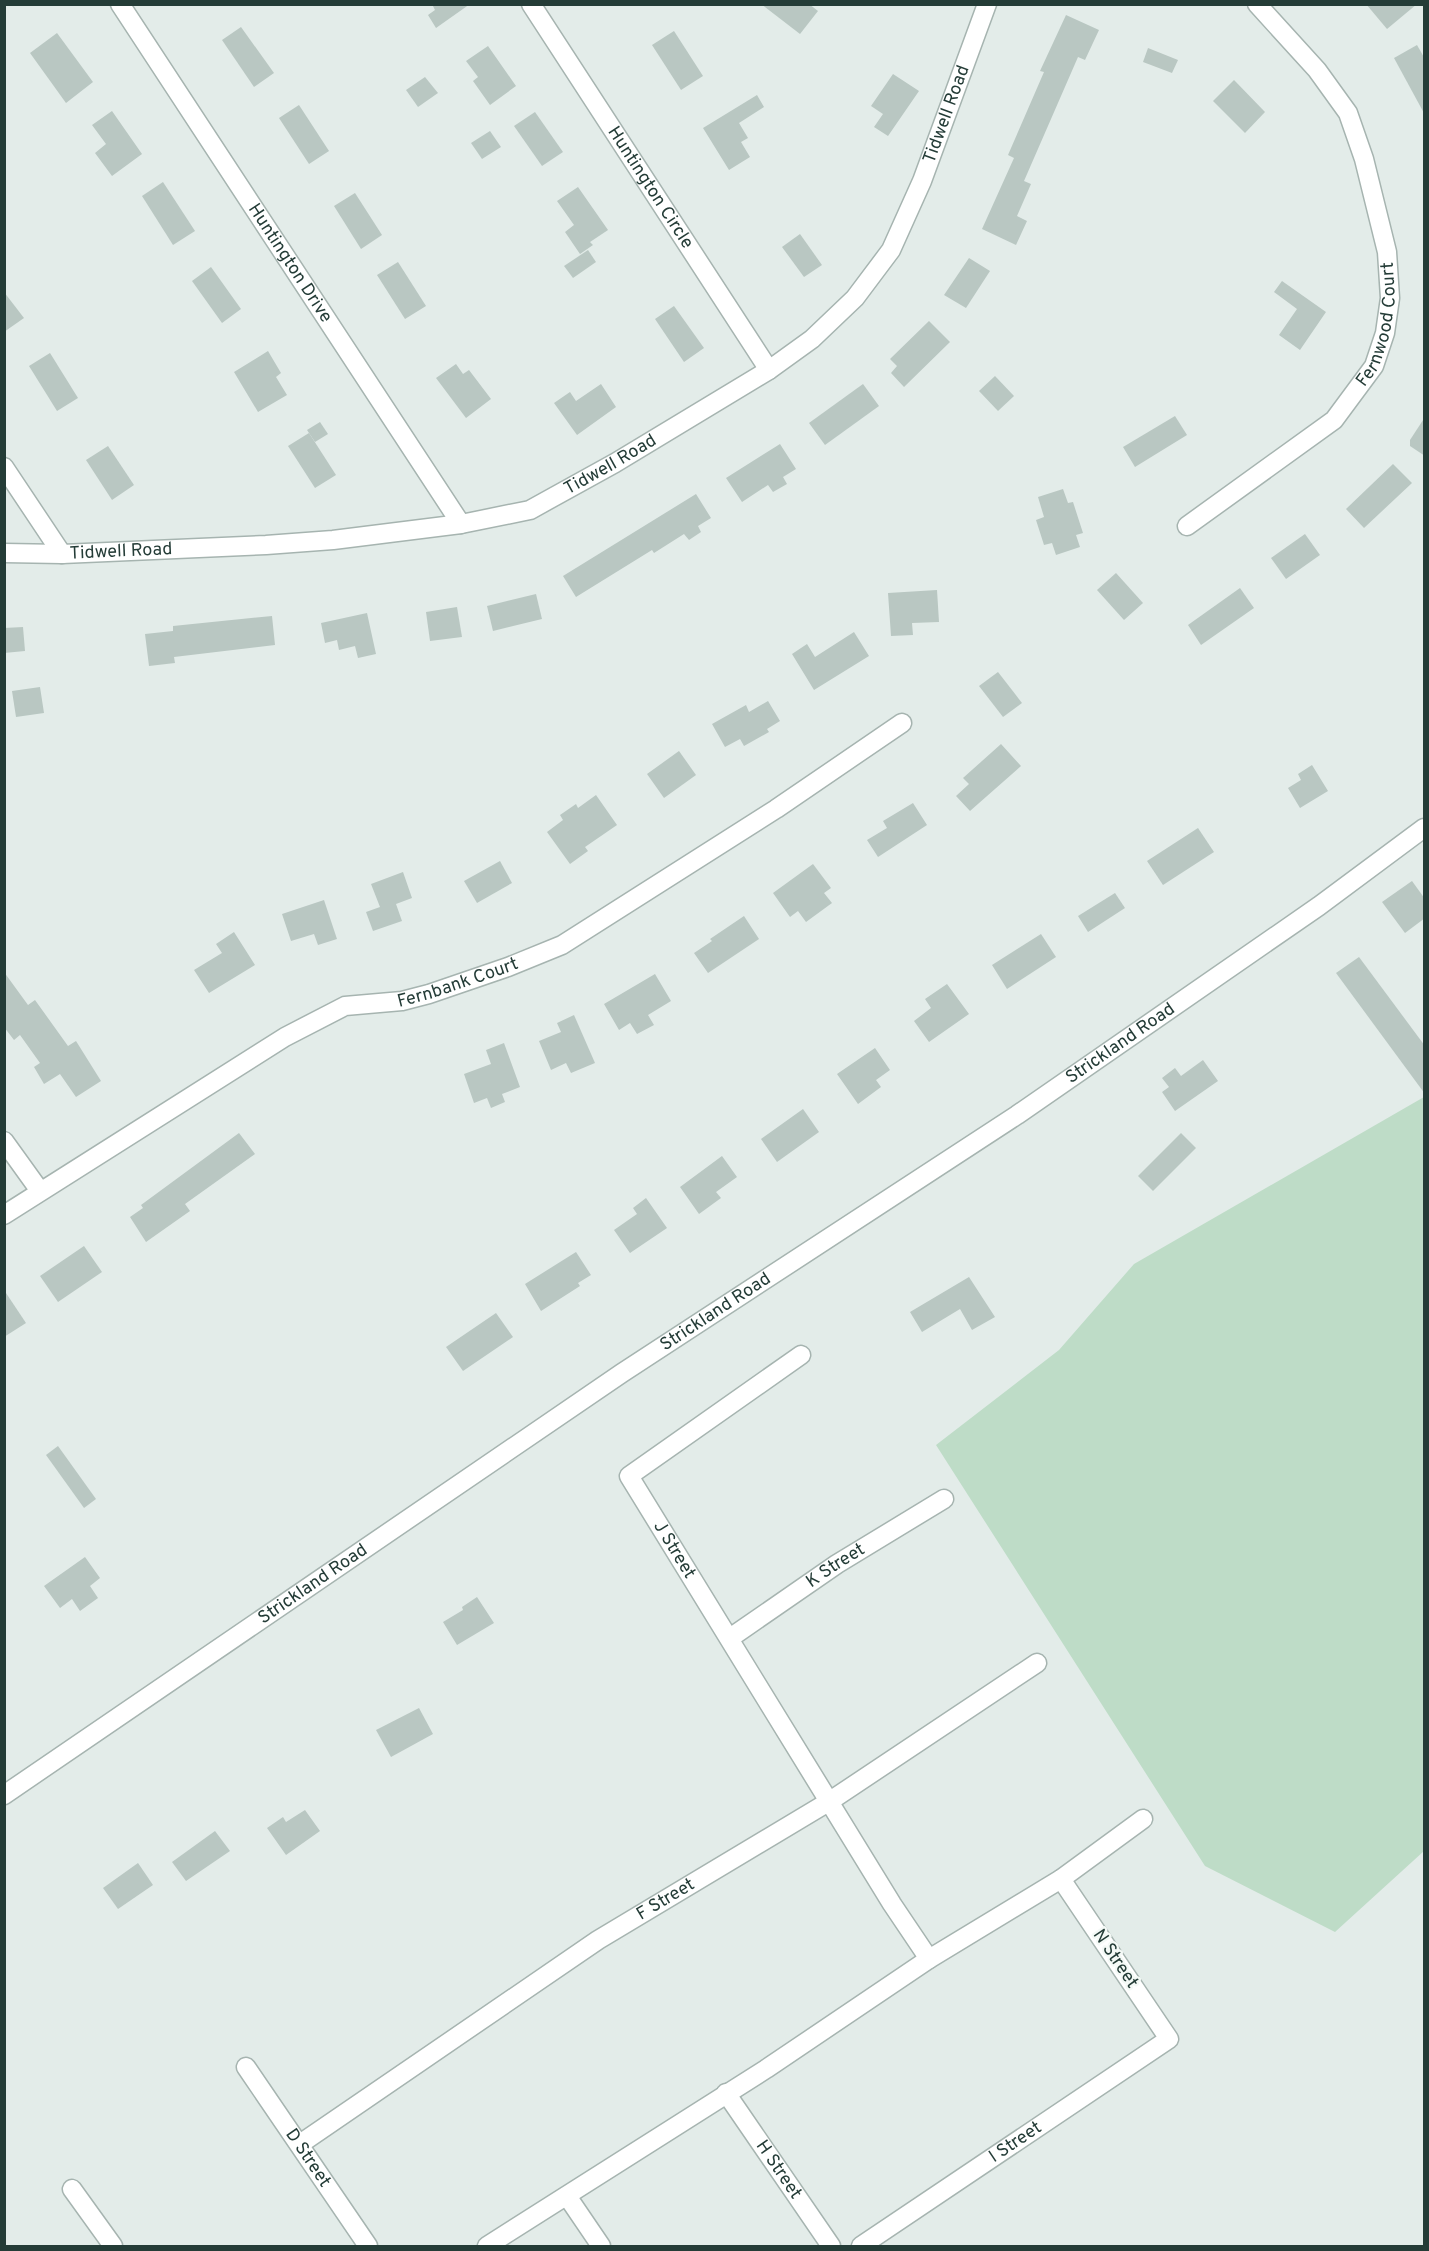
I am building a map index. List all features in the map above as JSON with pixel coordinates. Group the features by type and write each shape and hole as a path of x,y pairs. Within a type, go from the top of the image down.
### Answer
{"street":[{"name":"Huntington Drive","path":"120,4 461,524"},
{"name":"Huntington Circle","path":"531,4 770,370"},
{"name":"Tidwell Road","path":"4,554 62,554 322,541 461,524 530,510 615,463 770,370 812,339 855,298 891,250 922,181 987,4"},
{"name":"Fernwood Court","path":"1187,526 1334,420 1374,366 1385,333 1389,298 1387,252 1364,159 1348,113 1317,70 1257,4"},
{"path":"4,467 62,554"},
{"name":"Fernbank Court","path":"4,1215 285,1037 345,1006 402,1000 429,994 508,967 562,945 776,809 902,723"},
{"name":"Strickland Road","path":"4,1795 660,1348 1017,1115 1320,906 1425,828"},
{"path":"4,1141 40,1191"},
{"name":"J Street","path":"801,1355 629,1476 830,1801"},
{"name":"K Street","path":"730,1638 837,1564 944,1499"},
{"name":"F Street","path":"300,2144 598,1940 830,1801 1037,1663"},
{"path":"830,1801 892,1904 929,1959"},
{"path":"487,2247 766,2069 929,1959 1061,1879 1143,1819"},
{"name":"N Street","path":"1061,1879 1169,2039"},
{"name":"I Street","path":"861,2247 1169,2039"},
{"name":"D Street","path":"246,2067 368,2247"},
{"name":"H Street","path":"726,2093 831,2247"},
{"path":"72,2189 113,2247"},
{"path":"567,2196 601,2247"}],"green space":[{"path":"1424,1097 1424,1851 1335,1932 1205,1866 936,1445 1059,1350 1134,1264"}],"building":[{"path":"432,4 470,4 436,28 428,15 435,10"},
{"path":"761,4 809,4 818,11 800,34"},
{"path":"1366,4 1417,4 1387,29"},
{"path":"1066,15 1099,30 1085,60 1078,57 1024,181 1031,184 1017,216 1027,221 1016,245 982,229 1014,158 1008,155 1044,72 1040,71"},
{"path":"241,27 274,73 254,87 222,40"},
{"path":"674,31 703,76 681,90 652,45"},
{"path":"57,33 93,82 66,103 30,53"},
{"path":"1417,45 1425,59 1425,115 1394,58"},
{"path":"488,46 516,86 490,105 473,81 478,77 466,61"},
{"path":"1148,48 1178,60 1172,73 1143,62"},
{"path":"893,74 919,91 888,136 874,127 883,114 871,106"},
{"path":"425,77 438,93 418,107 406,90"},
{"path":"1234,80 1265,112 1245,133 1213,101"},
{"path":"757,95 764,107 739,123 748,138 741,142 750,157 729,170 703,128"},
{"path":"299,105 329,151 309,164 279,118"},
{"path":"112,111 142,154 112,176 95,153 106,144 92,125"},
{"path":"535,112 563,152 542,166 514,126"},
{"path":"490,131 501,147 482,159 471,143"},
{"path":"163,182 195,231 173,245 142,196"},
{"path":"578,187 608,230 590,242 593,245 580,254 565,232 574,225 557,201"},
{"path":"355,193 382,235 361,249 334,206"},
{"path":"800,234 822,265 804,277 782,247"},
{"path":"588,250 596,262 573,278 564,266"},
{"path":"969,258 990,271 966,308 944,295"},
{"path":"398,262 426,306 405,319 377,275"},
{"path":"211,267 241,309 222,323 192,281"},
{"path":"1282,281 1326,312 1300,350 1279,335 1297,309 1274,292"},
{"path":"4,292 24,318 4,332"},
{"path":"674,306 704,348 684,362 655,319"},
{"path":"929,321 950,342 904,387 891,373 897,366 890,359"},
{"path":"268,351 281,373 276,377 287,395 258,412 234,372"},
{"path":"50,353 78,398 57,411 29,366"},
{"path":"456,364 463,374 469,370 491,399 466,418 436,378"},
{"path":"995,376 1014,396 998,411 979,391"},
{"path":"601,384 616,407 577,435 554,403 570,392 576,401"},
{"path":"863,384 879,406 825,445 809,423"},
{"path":"1175,416 1187,435 1135,467 1123,447"},
{"path":"1425,417 1425,456 1410,446 1410,440"},
{"path":"320,422 328,434 315,442 307,430"},
{"path":"309,433 336,475 315,488 288,446"},
{"path":"780,444 796,469 783,477 787,484 773,492 768,485 742,502 726,478"},
{"path":"108,446 134,485 112,500 86,460"},
{"path":"1393,464 1412,483 1364,528 1346,509"},
{"path":"1063,489 1068,503 1073,502 1083,533 1076,535 1080,547 1056,555 1052,543 1044,545 1036,520 1044,517 1038,497"},
{"path":"696,494 711,518 698,526 701,532 689,540 684,534 654,553 652,550 576,597 563,576"},
{"path":"1305,534 1320,555 1286,579 1271,558"},
{"path":"1116,573 1143,603 1124,620 1097,590"},
{"path":"1240,588 1254,608 1201,645 1188,625"},
{"path":"937,590 939,622 912,623 913,635 891,636 888,593"},
{"path":"536,594 542,619 493,631 487,606"},
{"path":"457,607 462,637 430,641 426,612"},
{"path":"367,613 376,654 358,658 355,646 339,650 337,640 325,643 321,623"},
{"path":"272,616 275,645 174,657 175,663 149,666 145,634 173,631 173,626"},
{"path":"23,627 25,651 4,653 4,628"},
{"path":"854,632 869,656 814,690 792,654 807,644 815,657"},
{"path":"998,672 1022,703 1003,717 979,686"},
{"path":"40,687 44,713 16,717 12,691"},
{"path":"768,701 780,721 767,729 769,732 744,746 740,739 725,747 712,724 746,705 749,712"},
{"path":"1001,744 1021,766 970,811 956,796 969,784 963,778"},
{"path":"679,751 696,775 664,798 647,774"},
{"path":"1312,765 1328,791 1300,808 1288,788 1301,780 1298,774"},
{"path":"596,795 617,825 585,847 588,851 570,864 547,832 563,820 560,815 576,804 578,808"},
{"path":"913,803 927,825 878,857 867,840 887,828 883,821"},
{"path":"1198,828 1214,852 1163,885 1147,861"},
{"path":"500,861 512,883 477,903 464,881"},
{"path":"813,864 831,888 824,893 832,903 806,922 798,911 790,917 773,893"},
{"path":"403,872 412,898 396,904 402,921 373,931 366,912 380,907 371,884"},
{"path":"1412,881 1425,899 1425,918 1405,933 1382,902"},
{"path":"1115,893 1125,908 1088,932 1078,916"},
{"path":"324,900 337,939 318,945 314,934 291,941 282,914"},
{"path":"744,916 759,939 708,973 694,953"},
{"path":"234,932 255,965 209,993 194,970 222,953 216,944"},
{"path":"1041,934 1056,957 1007,989 992,965"},
{"path":"1359,957 1425,1046 1425,1094 1336,973"},
{"path":"4,972 28,1005 35,1000 68,1046 76,1041 101,1081 76,1097 60,1074 44,1084 34,1067 40,1063 20,1035 14,1040 4,1027"},
{"path":"655,974 671,1001 648,1015 654,1025 637,1034 630,1023 619,1030 604,1004"},
{"path":"947,984 969,1014 929,1042 914,1021 931,1008 925,999"},
{"path":"574,1015 595,1063 571,1073 566,1063 551,1070 539,1041 561,1032 557,1023"},
{"path":"504,1043 520,1087 502,1094 505,1102 491,1108 487,1098 474,1103 464,1074 491,1064 486,1050"},
{"path":"875,1048 890,1070 876,1080 881,1087 858,1104 837,1074"},
{"path":"1203,1060 1218,1081 1175,1111 1162,1092 1169,1087 1162,1078 1175,1068 1181,1076"},
{"path":"803,1109 819,1132 777,1162 761,1139"},
{"path":"239,1133 255,1154 185,1204 190,1211 146,1242 130,1217 143,1208 141,1205"},
{"path":"1181,1133 1196,1148 1153,1191 1138,1176"},
{"path":"722,1156 737,1177 716,1192 721,1198 699,1214 680,1187"},
{"path":"646,1198 667,1228 630,1253 614,1230 637,1214 633,1208"},
{"path":"84,1246 102,1272 58,1302 40,1276"},
{"path":"576,1252 591,1275 578,1283 580,1286 541,1311 525,1284"},
{"path":"969,1277 995,1317 972,1330 960,1309 922,1332 910,1312"},
{"path":"4,1290 26,1323 4,1337"},
{"path":"496,1313 513,1337 463,1371 446,1347"},
{"path":"58,1446 96,1499 84,1508 46,1455"},
{"path":"85,1557 100,1578 90,1586 98,1598 80,1611 72,1599 60,1608 44,1586"},
{"path":"477,1597 494,1623 457,1645 443,1622 463,1610 462,1607"},
{"path":"419,1708 433,1734 391,1757 376,1730"},
{"path":"305,1810 320,1831 286,1855 267,1828 283,1817 286,1822"},
{"path":"215,1831 230,1851 186,1881 172,1862"},
{"path":"138,1863 153,1885 118,1909 103,1888"}]}
